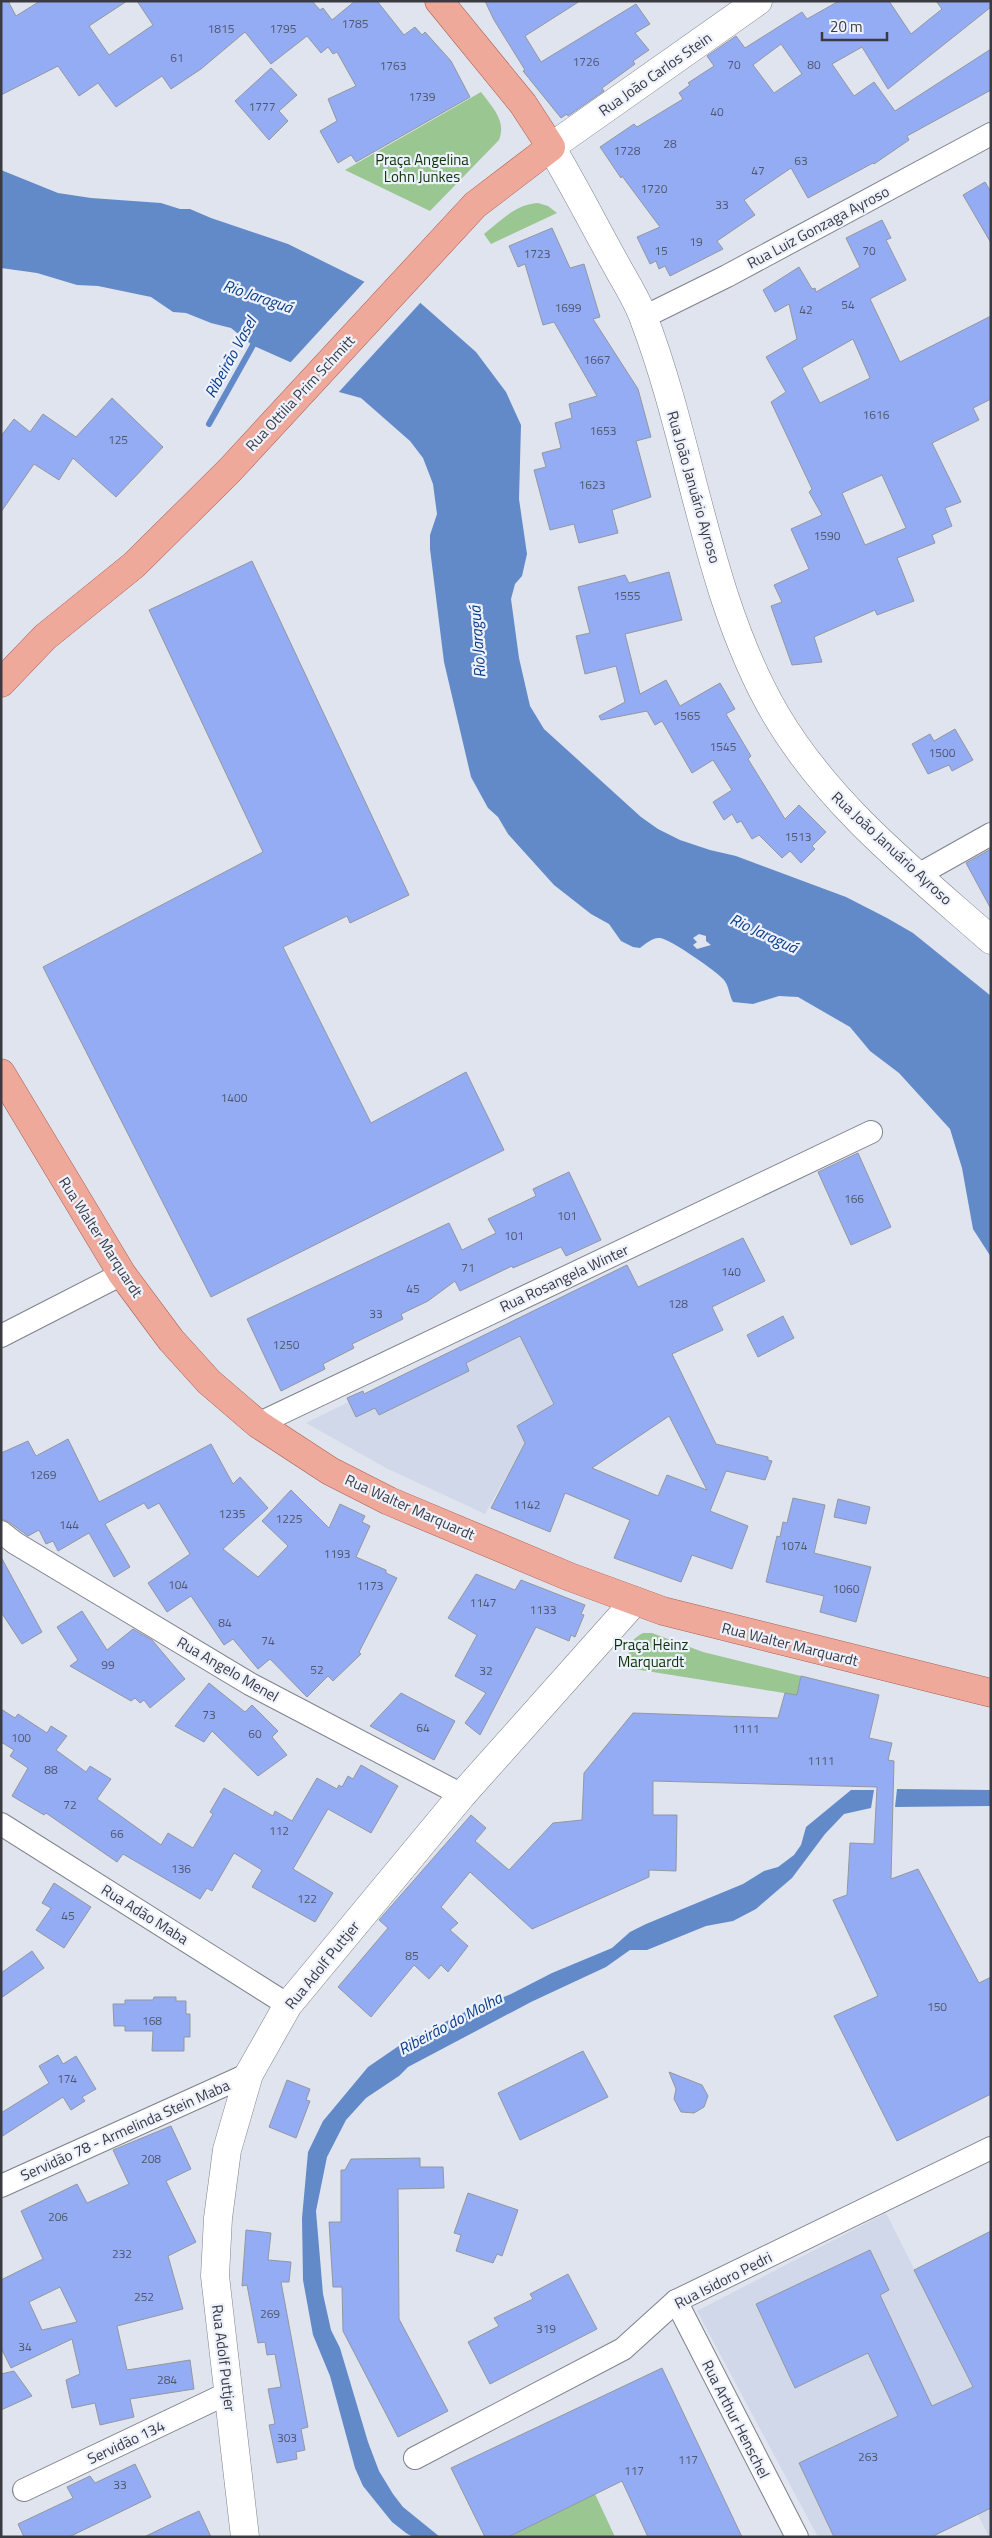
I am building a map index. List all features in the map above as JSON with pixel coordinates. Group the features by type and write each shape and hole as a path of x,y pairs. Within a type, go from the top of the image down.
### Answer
{"main road":[{"name":"Rua João Januário Ayroso","path":"439,1 523,104 551,147"},
{"name":"Rua Ottilia Prim Schmitt","path":"1,683 45,637 134,565 229,471 450,230 489,194 551,147"},
{"name":"Rua Ottilia Prim Schmitt","path":"1,654 45,637"},
{"name":"Rua Walter Marquardt","path":"4,1085 122,1274 171,1340 209,1382 258,1424 330,1471 390,1501 570,1577 635,1601 729,1629 991,1693"}],"street":[{"name":"Rua João Carlos Stein","path":"551,147 758,1"},
{"name":"Rua Luiz Gonzaga Ayroso","path":"644,317 727,276 991,134"},
{"name":"Rua João Januário Ayroso","path":"551,147 644,317 678,430 707,538 742,643 757,681 778,718 829,789 880,841 991,940"},
{"path":"918,875 991,834"},
{"name":"Rua Rosangela Winter","path":"258,1424 871,1132"},
{"path":"1,1336 122,1274"},
{"name":"Rua Angelo Menel","path":"1,1532 15,1543 250,1684 462,1795"},
{"name":"Rua Adolf Puttjer","path":"245,2537 215,2276 218,2218 227,2150 249,2074 288,2005 462,1795 635,1601"},
{"name":"Rua Adão Maba","path":"1,1824 288,2005"},
{"name":"Servidão 78 - Armelinda Stein Maba","path":"1,2186 249,2074"},
{"name":"Rua Isidoro Pedri","path":"415,2458 623,2349 676,2301 991,2148"},
{"name":"Rua Arthur Henschel","path":"676,2301 796,2537"},
{"name":"Servidão 134","path":"25,2494 229,2396"}],"shaded area":[{"path":"627,1265 695,1399 592,1468 525,1443 485,1514 386,1468 306,1423"},
{"path":"886,2213 991,2421 991,2537 989,2537 978,2515 933,2537 818,2537 697,2311"}],"green space":[{"name":"Praça Angelina Lohn Junkes","path":"481,92 500,120 501,133 499,140 430,211 345,170"},
{"path":"538,203 548,206 557,213 491,244 484,234 515,210"},
{"name":"Praça Heinz Marquardt","path":"643,1633 652,1633 703,1652 801,1676 797,1695 634,1669 629,1648 633,1640"},
{"path":"595,2494 615,2537 508,2537"}],"water":[{"name":"Rio Jaraguá","path":"1,170 58,193 91,198 161,203 180,209 190,209 288,244 365,282 416,299 476,352 506,392 521,425 519,499 527,554 522,576 515,584 511,599 519,658 530,706 544,729 641,817 658,829 680,840 736,856 846,897 913,933 991,996 991,1257 973,1229 962,1168 950,1129 899,1073 870,1051 850,1027 798,997 779,996 753,1004 733,1002 726,982 720,976 694,956 673,944 657,938 640,948 621,941 609,924 591,914 554,885 508,834 498,817 488,808 471,777 444,662 430,549 430,535 437,514 433,484 423,458 410,441 361,398 339,392 290,362 252,345 231,328 211,323 186,313 173,312 151,297 98,286 77,285 37,273 1,268","holes":["699,934 706,936 706,941 711,945 697,949 693,945 697,942 693,938"]},
{"path":"897,1789 991,1790 991,1806 895,1807"},
{"name":"Ribeirão do Molha","path":"851,1790 874,1790 871,1808 844,1814 825,1834 792,1878 756,1909 733,1921 706,1926 647,1950 630,1950 606,1967 531,2002 408,2067 399,2076 366,2098 346,2120 327,2157 316,2211 323,2294 331,2330 340,2348 368,2442 379,2471 403,2507 440,2537 413,2537 406,2533 392,2522 363,2486 355,2468 330,2376 313,2335 303,2280 302,2218 308,2152 323,2121 368,2067 403,2043 465,2012 511,1994 552,1973 612,1948 630,1932 646,1924 743,1884 764,1871 778,1867 794,1855 801,1845 806,1827"}],"pier":[{"path":"366,280 392,287 422,301 337,394 289,364"}],"building":[{"path":"1,1 8,1 16,16 40,1 127,1 89,26 109,55 153,25 137,1 312,1 320,10 323,8 332,20 355,1 377,1 404,35 415,27 422,35 425,32 451,61 470,97 356,162 351,155 338,163 320,131 337,121 328,99 356,86 337,52 333,54 328,47 321,53 307,36 271,64 245,32 201,69 171,89 162,76 116,107 98,83 79,96 58,66 1,95"},
{"path":"485,1 580,1 525,36 541,62 636,4 650,24 635,33 649,50 633,61 635,64 602,88 604,91 568,116 567,114 561,118 523,71 525,70 494,20"},
{"path":"839,1 889,1 911,34 942,9 936,1 991,1 991,7 888,89 862,47 832,64 854,96 874,82 895,111 991,49 991,90 907,136 909,140 874,164 808,198 791,168 744,200 755,215 717,241 723,249 670,276 665,266 659,269 656,261 650,264 637,237 660,227 622,176 621,178 600,147 634,124 637,127 683,99 679,93 690,85 688,83 714,66 707,56 736,36 745,48 802,12 807,19","holes":["781,44 802,74 774,93 753,65"]},
{"path":"271,68 297,95 279,111 288,121 269,140 235,101"},
{"path":"985,182 991,192 991,243 963,195"},
{"path":"882,220 891,238 886,240 906,280 870,299 900,362 991,316 991,399 973,408 979,420 932,443 961,502 945,508 952,526 932,535 935,543 897,558 914,601 877,615 875,610 814,637 822,662 792,665 771,606 782,602 774,585 809,569 791,529 822,515 809,492 812,489 771,402 786,392 766,357 797,339 789,304 775,312 763,290 799,267 812,289 815,288 816,292 860,267 846,238","holes":["853,339 870,378 820,403 802,368","882,475 906,528 865,545 842,493"]},
{"path":"552,228 570,268 584,264 600,317 593,319 638,389 651,437 636,441 651,497 612,510 618,533 579,543 574,524 550,530 534,470 546,467 542,453 561,448 555,423 572,418 569,404 597,396 554,322 543,325 525,264 518,267 509,246"},
{"path":"112,398 163,447 116,497 73,458 59,480 34,464 1,512 1,436 14,419 30,432 43,414 76,437"},
{"path":"252,561 409,895 350,923 347,916 283,947 371,1123 466,1072 504,1150 211,1297 43,967 263,852 149,610"},
{"path":"669,572 682,620 625,634 640,694 666,680 680,706 720,683 735,709 726,714 751,756 748,759 785,819 799,805 826,832 812,846 815,849 801,863 790,851 782,858 759,835 752,839 741,821 737,823 732,814 724,820 713,802 732,790 713,760 692,773 662,721 655,725 647,711 601,720 599,716 625,702 616,666 585,674 576,636 590,633 578,587 625,575 629,583"},
{"path":"955,729 973,760 952,771 949,765 928,774 912,744 930,734 934,741"},
{"path":"991,849 991,909 966,863"},
{"path":"858,1153 891,1227 851,1245 818,1172"},
{"path":"569,1172 601,1240 566,1256 561,1247 513,1268 512,1266 460,1291 455,1281 428,1301 401,1314 403,1319 352,1344 354,1348 323,1364 325,1369 281,1391 247,1319 449,1223 462,1250 496,1233 488,1219 536,1196 533,1189"},
{"path":"743,1238 765,1281 712,1307 723,1330 672,1354 716,1444 768,1457 768,1460 772,1461 765,1480 726,1471 710,1511 748,1526 732,1569 692,1555 681,1582 614,1558 630,1520 565,1493 550,1532 491,1508 525,1443 517,1426 554,1404 520,1336 466,1363 469,1371 379,1415 375,1408 356,1417 347,1398 363,1391 364,1394 627,1265 638,1287","holes":["669,1416 707,1490 667,1475 658,1496 592,1468"]},
{"path":"783,1316 794,1338 758,1357 747,1335"},
{"path":"68,1439 99,1502 211,1444 233,1484 240,1477 268,1508 223,1549 258,1577 288,1546 262,1521 291,1490 329,1528 340,1504 365,1516 362,1522 370,1526 356,1557 386,1570 386,1573 397,1578 359,1652 361,1654 333,1681 328,1676 307,1697 270,1659 258,1669 233,1639 224,1645 191,1596 167,1612 148,1583 190,1554 159,1503 148,1509 144,1503 105,1524 130,1567 114,1577 89,1533 58,1551 53,1541 46,1544 39,1530 28,1536 9,1522 1,1519 1,1453 28,1441 36,1456"},
{"path":"793,1498 825,1505 814,1553 871,1567 856,1622 820,1612 824,1596 766,1582 777,1536 780,1537 783,1522 787,1523"},
{"path":"838,1499 870,1507 866,1524 834,1517"},
{"path":"1,1557 42,1632 22,1644 1,1612"},
{"path":"476,1574 515,1590 521,1580 585,1605 581,1614 584,1615 575,1637 571,1635 569,1641 536,1627 480,1735 465,1723 486,1693 455,1676 477,1635 448,1618"},
{"path":"82,1611 107,1650 133,1629 152,1640 185,1679 150,1708 144,1700 140,1703 135,1698 131,1701 70,1666 78,1660 57,1627"},
{"path":"801,1676 879,1695 869,1738 892,1743 888,1760 894,1761 891,1879 918,1869 979,1983 991,1977 991,2094 897,2141 834,2016 878,1996 833,1900 847,1895 850,1843 874,1844 877,1787 653,1781 653,1815 677,1815 676,1871 649,1870 649,1877 532,1929 470,1872 441,1907 458,1923 450,1930 468,1946 448,1972 441,1965 429,1979 414,1965 371,2017 338,1987 388,1928 379,1920 471,1815 486,1828 475,1841 509,1870 553,1823 582,1820 584,1773 633,1713 778,1718 785,1693 797,1695"},
{"path":"209,1683 245,1712 252,1705 278,1731 272,1737 287,1755 258,1776 212,1731 204,1742 175,1726"},
{"path":"401,1693 455,1721 434,1760 370,1726"},
{"path":"1,1709 15,1718 18,1714 47,1733 51,1726 67,1736 56,1750 86,1772 90,1766 111,1779 97,1799 161,1845 168,1833 193,1848 213,1814 210,1812 224,1788 273,1816 275,1811 292,1821 317,1778 337,1789 339,1785 342,1787 348,1776 353,1779 361,1765 398,1786 371,1833 328,1809 293,1869 333,1893 315,1922 252,1887 262,1870 234,1853 212,1891 207,1888 200,1899 123,1854 117,1862 46,1813 44,1815 12,1796 28,1768 10,1756 14,1750 1,1742"},
{"path":"54,1883 91,1907 64,1948 36,1930 51,1908 42,1903"},
{"path":"32,1951 44,1968 1,1998 1,1973"},
{"path":"154,1997 176,1997 176,2001 186,2001 186,2014 190,2014 190,2037 184,2037 184,2051 152,2051 153,2031 125,2031 125,2026 114,2026 113,2004 125,2004 125,2000 153,2000"},
{"path":"583,2051 608,2097 520,2140 498,2093"},
{"path":"58,2055 63,2064 76,2056 96,2089 82,2097 85,2101 71,2110 63,2097 1,2137 1,2113 49,2083 39,2066"},
{"path":"669,2072 702,2085 708,2096 704,2107 694,2113 681,2112 674,2099 676,2089"},
{"path":"287,2080 310,2089 306,2100 310,2101 296,2138 269,2127"},
{"path":"171,2126 191,2169 166,2181 196,2242 168,2256 183,2309 117,2326 127,2370 190,2360 194,2389 130,2399 134,2417 100,2425 95,2403 72,2408 66,2380 80,2374 72,2339 11,2368 1,2348 1,2280 43,2259 21,2211 77,2184 87,2203 129,2184 113,2150","holes":["60,2287 77,2322 42,2330 29,2302"]},
{"path":"420,2158 420,2167 443,2167 444,2188 398,2189 399,2319 448,2411 398,2437 343,2331 342,2287 333,2287 329,2222 341,2222 341,2170 345,2170 351,2159"},
{"path":"468,2193 518,2210 502,2256 497,2254 493,2263 456,2251 461,2235 454,2233"},
{"path":"246,2230 271,2233 268,2260 291,2262 289,2282 281,2282 308,2427 301,2429 305,2450 296,2452 297,2459 277,2463 269,2425 275,2424 268,2389 281,2387 275,2354 267,2355 265,2342 258,2343 247,2285 242,2286"},
{"path":"991,2231 991,2508 931,2537 834,2537 799,2463 898,2416 868,2353 795,2388 756,2304 870,2250 889,2290 880,2295 932,2406 973,2387 914,2270"},
{"path":"568,2274 597,2329 490,2384 468,2342 499,2326 494,2318 533,2299 530,2294"},
{"path":"662,2368 742,2537 648,2537 622,2481 508,2537 485,2537 451,2468"},
{"path":"14,2371 32,2396 1,2410 1,2374"},
{"path":"135,2464 151,2497 69,2537 24,2537 18,2524 73,2498 67,2487 90,2476 95,2483"},
{"path":"199,2511 211,2537 144,2537 171,2524"}],"waterway":[{"name":"Ribeirão Vasel","path":"209,424 257,338"}]}
